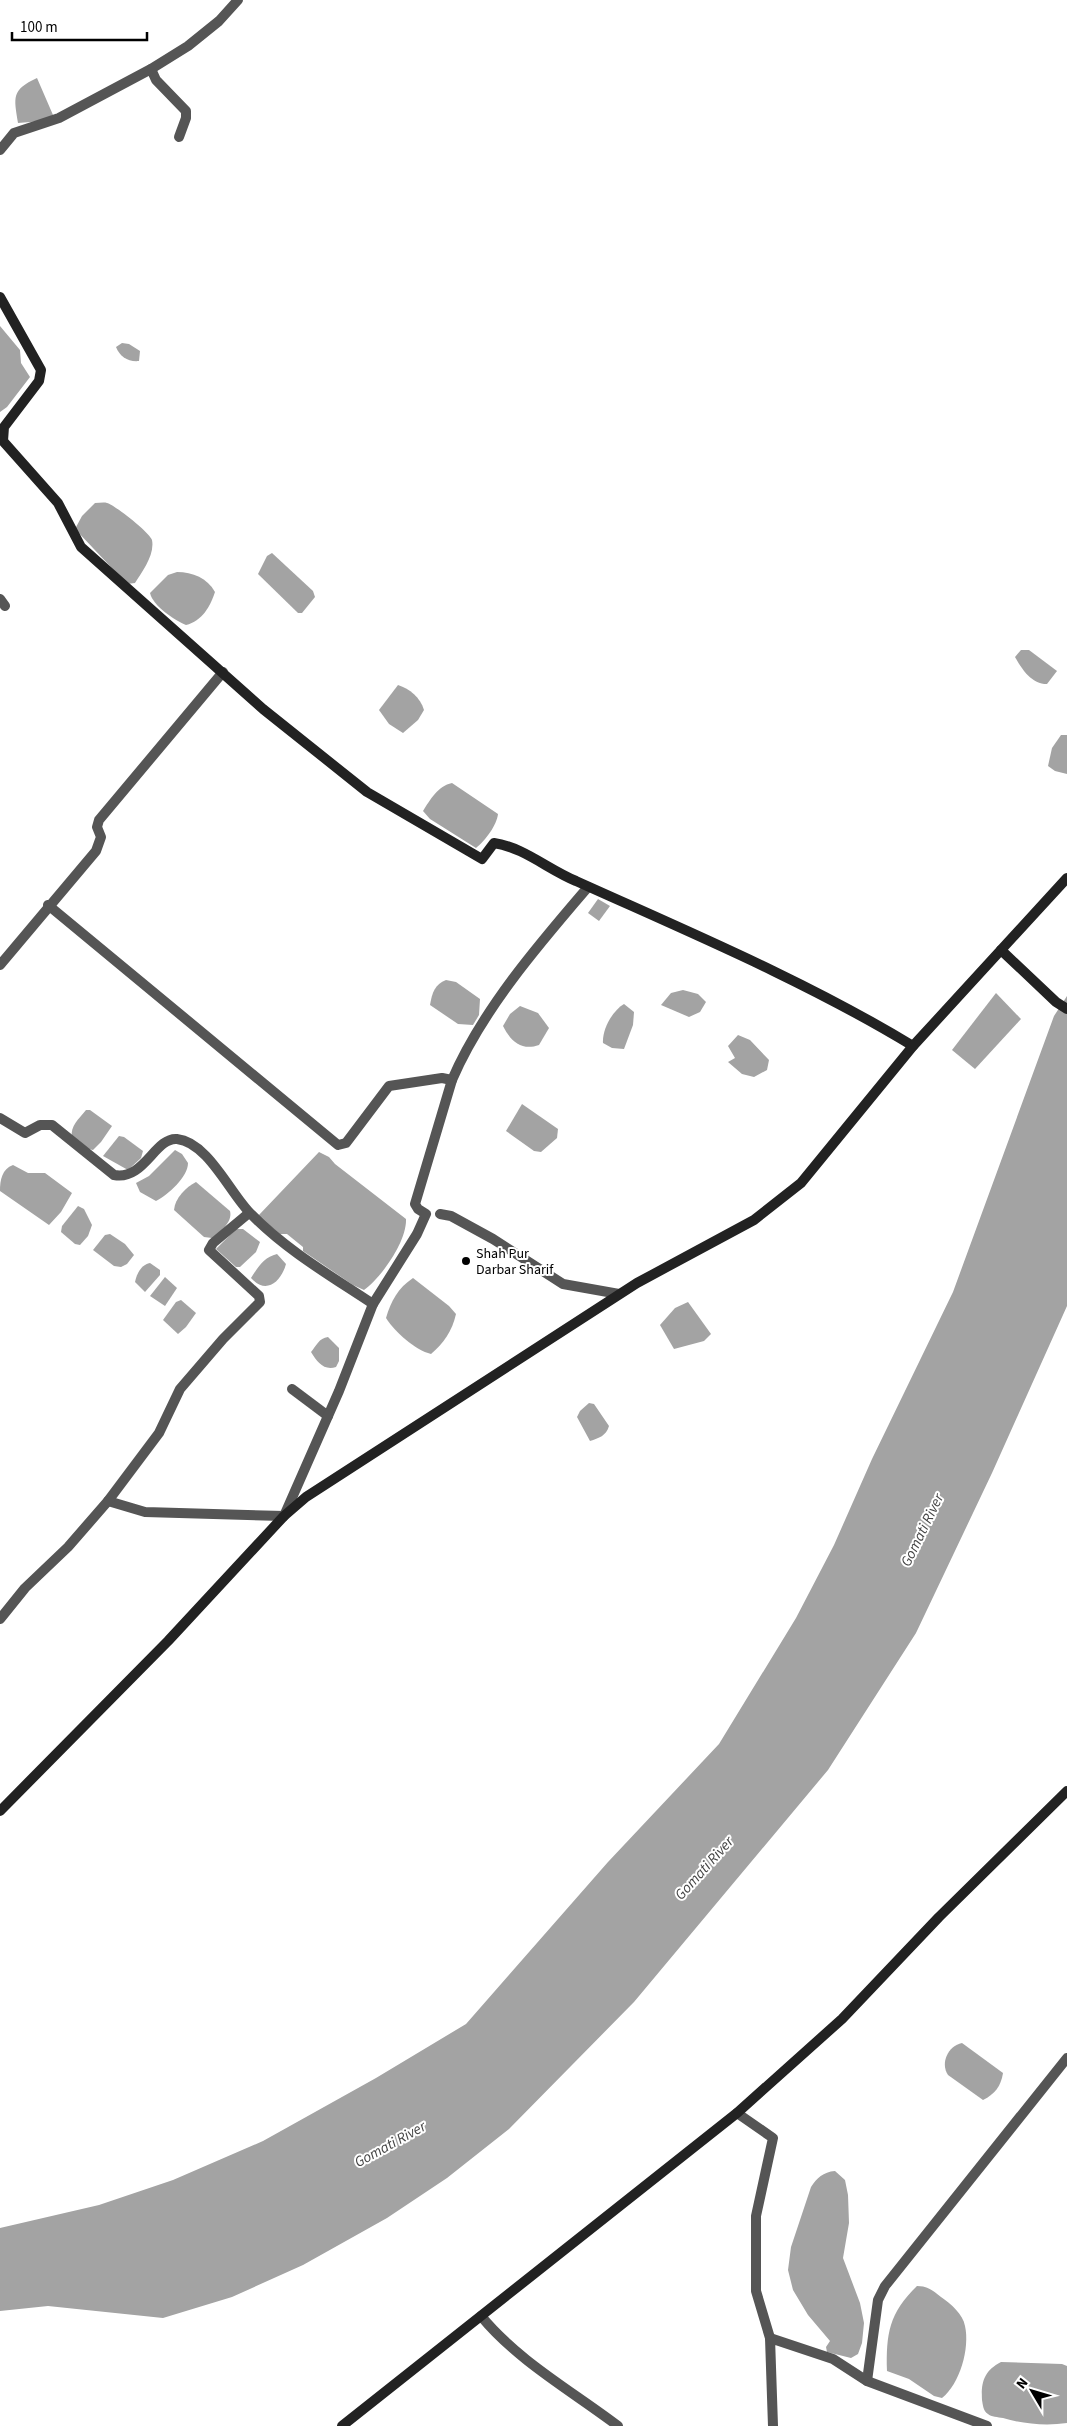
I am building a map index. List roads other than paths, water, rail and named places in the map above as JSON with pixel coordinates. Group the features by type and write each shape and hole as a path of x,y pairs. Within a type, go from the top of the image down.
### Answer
{"street":[{"path":"0,150 14,133 58,118 151,69 188,46 219,21 238,0"},
{"path":"151,69 156,80 186,111 186,118 179,137"},
{"path":"0,296 41,370 39,381 4,426 4,441 58,503 81,547 263,709 367,792 482,858 494,843 506,845 561,875 821,996 875,1023 913,1046"},
{"path":"0,965 48,905 96,851 101,842 97,827 99,820 223,672"},
{"path":"0,1812 150,1659 284,1516 329,1480 619,1294 754,1220 801,1183 913,1046 1067,878"},
{"path":"284,1516 328,1416 373,1304 417,1234 426,1214 418,1210 415,1204 452,1080 459,1064 528,958 588,887"},
{"path":"48,905 338,1146 346,1143 389,1086 442,1078 452,1080"},
{"path":"1001,950 1067,1010"},
{"path":"0,1118 24,1133 40,1124 52,1125 114,1175 121,1176 129,1175 164,1144 175,1139 185,1141 210,1163 250,1213 306,1260 373,1304"},
{"path":"0,1618 25,1588 68,1547 108,1501 159,1433 180,1390 200,1364 260,1302 259,1296 210,1250 213,1243 250,1213"},
{"path":"440,1214 451,1216 493,1239 563,1284 619,1294"},
{"path":"292,1389 328,1416"},
{"path":"108,1501 144,1512 284,1516"},
{"path":"342,2426 737,2113 842,2019 939,1917 1067,1790"},
{"path":"867,2381 878,2300 885,2286 1067,2058"},
{"path":"737,2113 773,2138 756,2216 756,2292 770,2338 773,2426"},
{"path":"481,2316 496,2334 530,2362 618,2426"},
{"path":"770,2338 834,2359 867,2381 987,2426"}],"water":[{"path":"37,78 53,115 42,121 18,123 16,95 22,86"},
{"path":"0,326 20,350 21,363 30,377 7,407 0,412"},
{"path":"122,343 129,344 140,351 139,361 128,360 120,354 116,347"},
{"path":"95,503 111,505 139,526 152,540 152,552 135,583 127,584 75,529 82,516"},
{"path":"272,553 313,591 315,597 302,613 298,613 258,574 267,556"},
{"path":"177,572 189,573 199,577 208,583 215,592 205,613 197,620 186,625 160,608 150,593 168,575"},
{"path":"1021,650 1029,650 1057,671 1047,684 1032,679 1024,671 1015,657"},
{"path":"398,685 414,694 424,710 418,720 403,733 389,724 379,710"},
{"path":"1061,735 1067,735 1067,774 1055,771 1048,766 1052,748"},
{"path":"452,783 498,814 490,832 476,848 430,819 423,811 439,790"},
{"path":"598,899 610,906 599,921 588,913"},
{"path":"446,980 456,982 480,999 479,1015 473,1025 458,1024 430,1005 435,990 439,984"},
{"path":"683,990 698,994 706,1002 700,1012 689,1017 661,1005 671,993"},
{"path":"996,993 1021,1019 975,1069 952,1050"},
{"name":"Gomati River","path":"1067,996 1067,1306 992,1473 916,1633 828,1770 634,2002 509,2129 447,2178 387,2218 303,2265 232,2297 163,2318 48,2306 0,2311 0,2228 99,2205 173,2180 263,2141 376,2078 466,2024 608,1862 719,1744 796,1618 834,1545 872,1459 953,1292 1054,1016"},
{"path":"624,1004 634,1012 633,1025 624,1049 612,1048 603,1043 604,1032 612,1016"},
{"path":"520,1006 538,1013 549,1028 539,1045 527,1047 518,1044 513,1041 503,1026 510,1014"},
{"path":"738,1035 750,1040 769,1060 767,1070 754,1077 742,1074 728,1062 735,1058 728,1046"},
{"path":"522,1104 558,1129 557,1138 541,1152 534,1151 506,1131"},
{"path":"86,1110 90,1110 112,1126 93,1150 72,1137 72,1129"},
{"path":"119,1136 124,1137 143,1151 141,1158 128,1170 103,1156"},
{"path":"175,1150 182,1154 188,1163 181,1180 156,1201 140,1192 136,1183 149,1176"},
{"path":"319,1152 329,1157 335,1164 406,1219 398,1248 378,1277 364,1290 353,1285 303,1251 303,1247 287,1234 280,1234 258,1216"},
{"path":"13,1165 28,1173 45,1173 72,1193 61,1212 49,1225 0,1191 2,1175 6,1169"},
{"path":"196,1182 230,1211 228,1223 212,1238 204,1237 174,1210 176,1201 182,1193"},
{"path":"78,1206 84,1209 92,1225 88,1236 80,1245 75,1244 61,1232 62,1226"},
{"path":"236,1229 243,1229 260,1242 256,1252 240,1267 236,1267 216,1249"},
{"path":"110,1234 125,1244 134,1255 127,1264 121,1267 114,1266 93,1250 105,1235"},
{"path":"277,1254 286,1264 277,1281 267,1286 262,1286 251,1278 265,1260"},
{"path":"150,1263 160,1270 160,1275 145,1292 135,1282 140,1270"},
{"path":"165,1277 177,1288 165,1306 150,1296"},
{"path":"413,1278 449,1306 456,1314 447,1336 431,1354 418,1349 406,1340 386,1318 396,1295"},
{"path":"181,1300 196,1313 186,1327 178,1334 163,1320 176,1302"},
{"path":"688,1302 711,1334 704,1341 674,1349 660,1325 675,1308"},
{"path":"328,1337 339,1348 339,1361 336,1367 332,1368 321,1365 311,1352 320,1341"},
{"path":"589,1403 594,1404 609,1426 599,1438 590,1441 577,1417 580,1411"},
{"path":"962,2043 1003,2073 997,2089 983,2100 948,2075 946,2070 945,2060 949,2051"},
{"path":"835,2171 845,2180 848,2195 849,2223 843,2258 860,2303 864,2323 862,2343 858,2354 851,2358 827,2352 826,2347 830,2341 808,2315 793,2290 788,2270 791,2247 811,2187 821,2176"},
{"path":"917,2286 930,2289 949,2303 959,2313 965,2326 965,2355 959,2375 942,2398 934,2396 909,2379 887,2371 887,2346 891,2325 900,2305"},
{"path":"1001,2362 1062,2364 1067,2366 1067,2423 1027,2423 986,2413 982,2400 983,2382 987,2373"}],"place":[{"name":"Shah Pur Darbar Sharif","path":"466,1261"}]}
